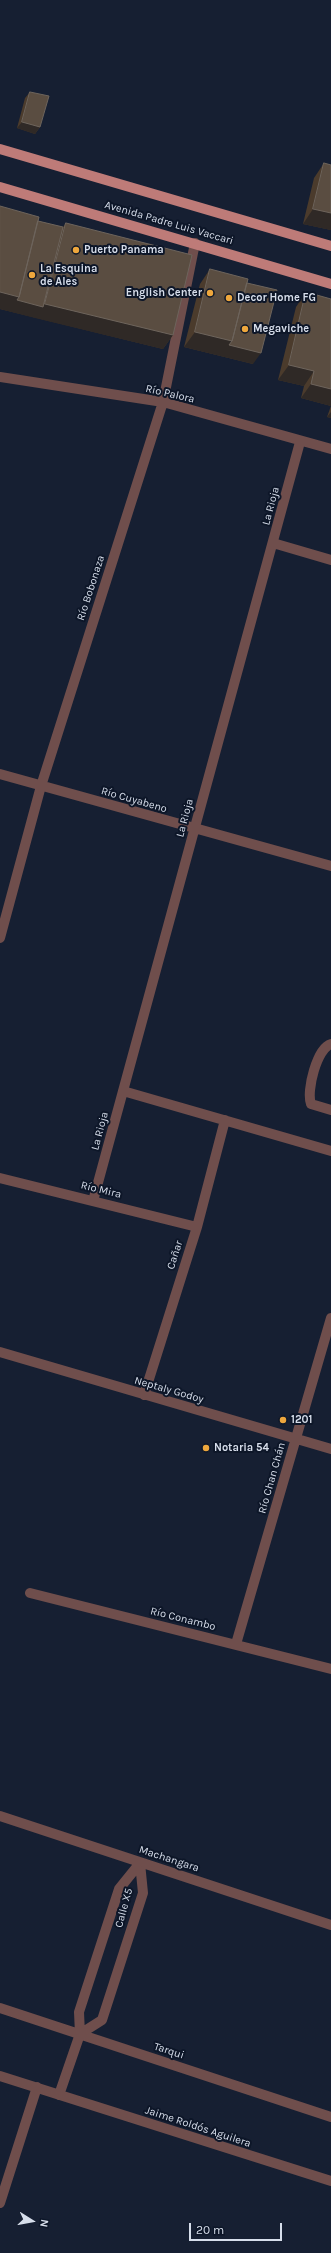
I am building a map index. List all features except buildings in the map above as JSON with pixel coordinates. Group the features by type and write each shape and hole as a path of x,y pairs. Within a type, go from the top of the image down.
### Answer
{"main road":[{"name":"Avenida Padre Luis Vaccari","path":"0,149 331,246"},
{"name":"Avenida Padre Luis Vaccari","path":"0,186 331,284"}],"street":[{"name":"Río Bobonaza","path":"0,938 41,786 163,402 195,243"},
{"name":"Río Palora","path":"0,378 163,402 300,442 331,449"},
{"name":"La Rioja","path":"93,1201 300,442"},
{"path":"273,543 331,560"},
{"name":"Río Cuyabeno","path":"0,774 195,830 331,866"},
{"path":"331,1044 326,1045 321,1052 308,1092 311,1104 331,1110"},
{"path":"123,1091 331,1151"},
{"name":"Cañar","path":"144,1395 197,1227 225,1120"},
{"name":"Río Mira","path":"0,1178 197,1227"},
{"name":"Río Chan Chán","path":"236,1644 331,1318"},
{"name":"Neptaly Godoy","path":"0,1352 331,1449"},
{"name":"Río Conambo","path":"30,1593 331,1668"},
{"name":"Machangara","path":"0,1816 140,1863 331,1924"},
{"name":"Calle X5","path":"59,2095 80,2034 79,2012 119,1889 140,1863"},
{"name":"Calle X5","path":"80,2034 102,2020 143,1893 140,1863"},
{"name":"Tarqui","path":"0,2008 331,2117"},
{"name":"Jaime Roldós Aguilera","path":"0,2076 331,2182"},
{"path":"0,2203 37,2087"}],"place":[{"name":"Puerto Panama","path":"76,250"},
{"name":"La Esquina de Ales","path":"32,275"},
{"name":"English Center","path":"210,293"},
{"name":"Decor Home FG","path":"229,298"},
{"name":"Megaviche","path":"245,329"},
{"name":"1201","path":"283,1420"},
{"name":"Notaria 54","path":"206,1448"}]}
